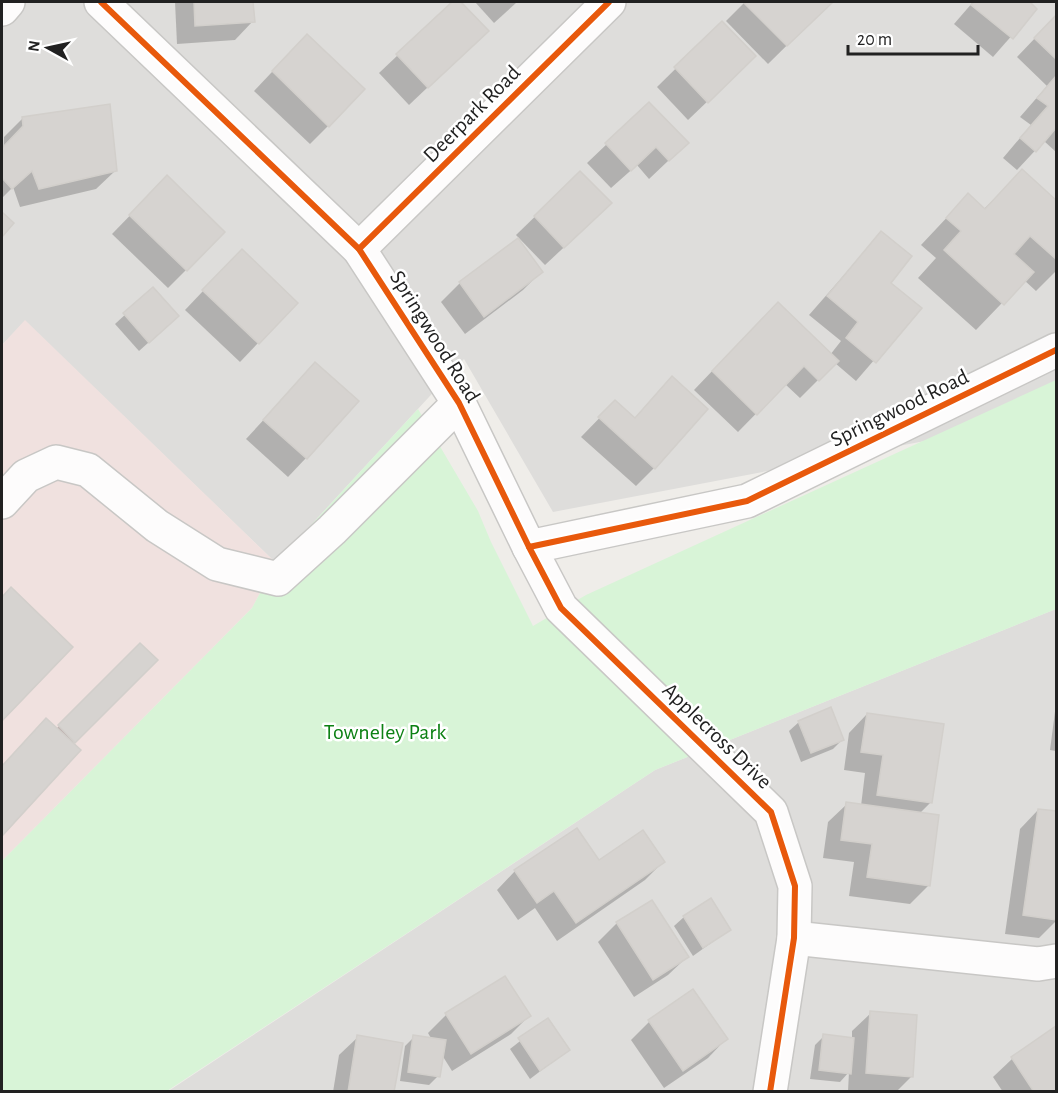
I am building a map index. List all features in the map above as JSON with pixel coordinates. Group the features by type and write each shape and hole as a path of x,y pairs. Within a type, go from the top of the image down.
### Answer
{"street":[{"path":"2,9 8,2"},
{"name":"Springwood Road","path":"101,2 359,249 459,403 529,547 747,501 1056,350"},
{"name":"Deerpark Road","path":"359,249 609,2"},
{"path":"2,502 26,476 56,462 88,470 157,526 217,564 278,579 332,530 459,403"},
{"name":"Applecross Drive","path":"529,547 561,608 771,812 795,886 794,938 770,1092"},
{"path":"794,938 1038,964 1056,961"}],"shaded area":[{"path":"2,2 1056,2 1056,416 553,512 464,359 276,563 25,321 2,345"},
{"path":"25,320 276,563 252,608 2,861 2,345"},
{"path":"1056,609 1056,1091 167,1092 655,770"}],"green space":[{"name":"Towneley Park","path":"1056,380 1056,609 655,770 167,1091 2,1092 2,861 252,608 276,563 418,409 478,511 533,626 586,595"}],"building":[{"path":"194,2 253,2 255,22 195,26"},
{"path":"452,2 461,2 489,31 428,88 396,54"},
{"path":"743,2 833,2 787,46"},
{"path":"974,2 1030,2 1037,9 1013,39 971,5"},
{"path":"1056,15 1056,59 1034,38"},
{"path":"722,21 756,56 708,103 674,67"},
{"path":"307,34 365,89 329,127 272,71"},
{"path":"1056,76 1056,128 1036,152 1020,138 1048,106 1037,98"},
{"path":"649,102 689,143 669,161 656,147 631,171 605,143"},
{"path":"110,104 117,171 39,189 32,171 12,189 2,178 2,148 23,126 22,117"},
{"path":"1022,169 1056,200 1056,259 1030,236 1014,254 1034,272 1004,305 944,250 961,231 946,218 968,193 985,209"},
{"path":"580,171 612,203 564,248 534,216"},
{"path":"167,175 225,232 187,271 129,215"},
{"path":"2,212 14,223 2,237"},
{"path":"881,231 912,256 891,283 922,308 876,363 846,338 858,322 827,296"},
{"path":"518,238 543,272 484,317 459,282"},
{"path":"242,249 298,303 259,344 202,290"},
{"path":"153,287 179,316 149,343 123,313"},
{"path":"778,302 839,361 819,381 804,366 757,415 712,371"},
{"path":"315,362 359,401 307,459 263,420"},
{"path":"672,376 708,409 655,469 598,417 615,400 635,418"},
{"path":"11,587 73,647 2,721 2,597"},
{"path":"140,643 158,660 75,743 58,725"},
{"path":"831,707 844,740 811,753 798,721"},
{"path":"867,713 944,724 932,803 877,795 883,755 861,752"},
{"path":"46,718 81,750 2,836 2,766"},
{"path":"846,802 939,815 930,886 867,877 872,844 841,840"},
{"path":"1038,809 1056,811 1056,920 1023,915"},
{"path":"577,828 599,860 643,830 665,862 576,923 554,891 537,903 514,870"},
{"path":"711,898 731,930 703,948 683,916"},
{"path":"652,900 689,957 653,980 616,922"},
{"path":"505,976 531,1016 471,1054 445,1013"},
{"path":"693,989 728,1039 683,1071 648,1020"},
{"path":"870,1011 917,1015 913,1077 866,1073"},
{"path":"548,1018 570,1050 540,1071 518,1038"},
{"path":"1056,1026 1056,1092 1034,1092 1011,1057"},
{"path":"823,1034 854,1038 851,1074 819,1070"},
{"path":"357,1035 403,1043 394,1092 348,1092"},
{"path":"413,1035 446,1040 440,1077 408,1072"}],"cycle path":[{"path":"101,2 359,249 459,403 529,547 747,501 1056,350"},
{"path":"359,249 609,2"},
{"path":"529,547 561,608 771,812 795,886 794,938 770,1092"}]}
